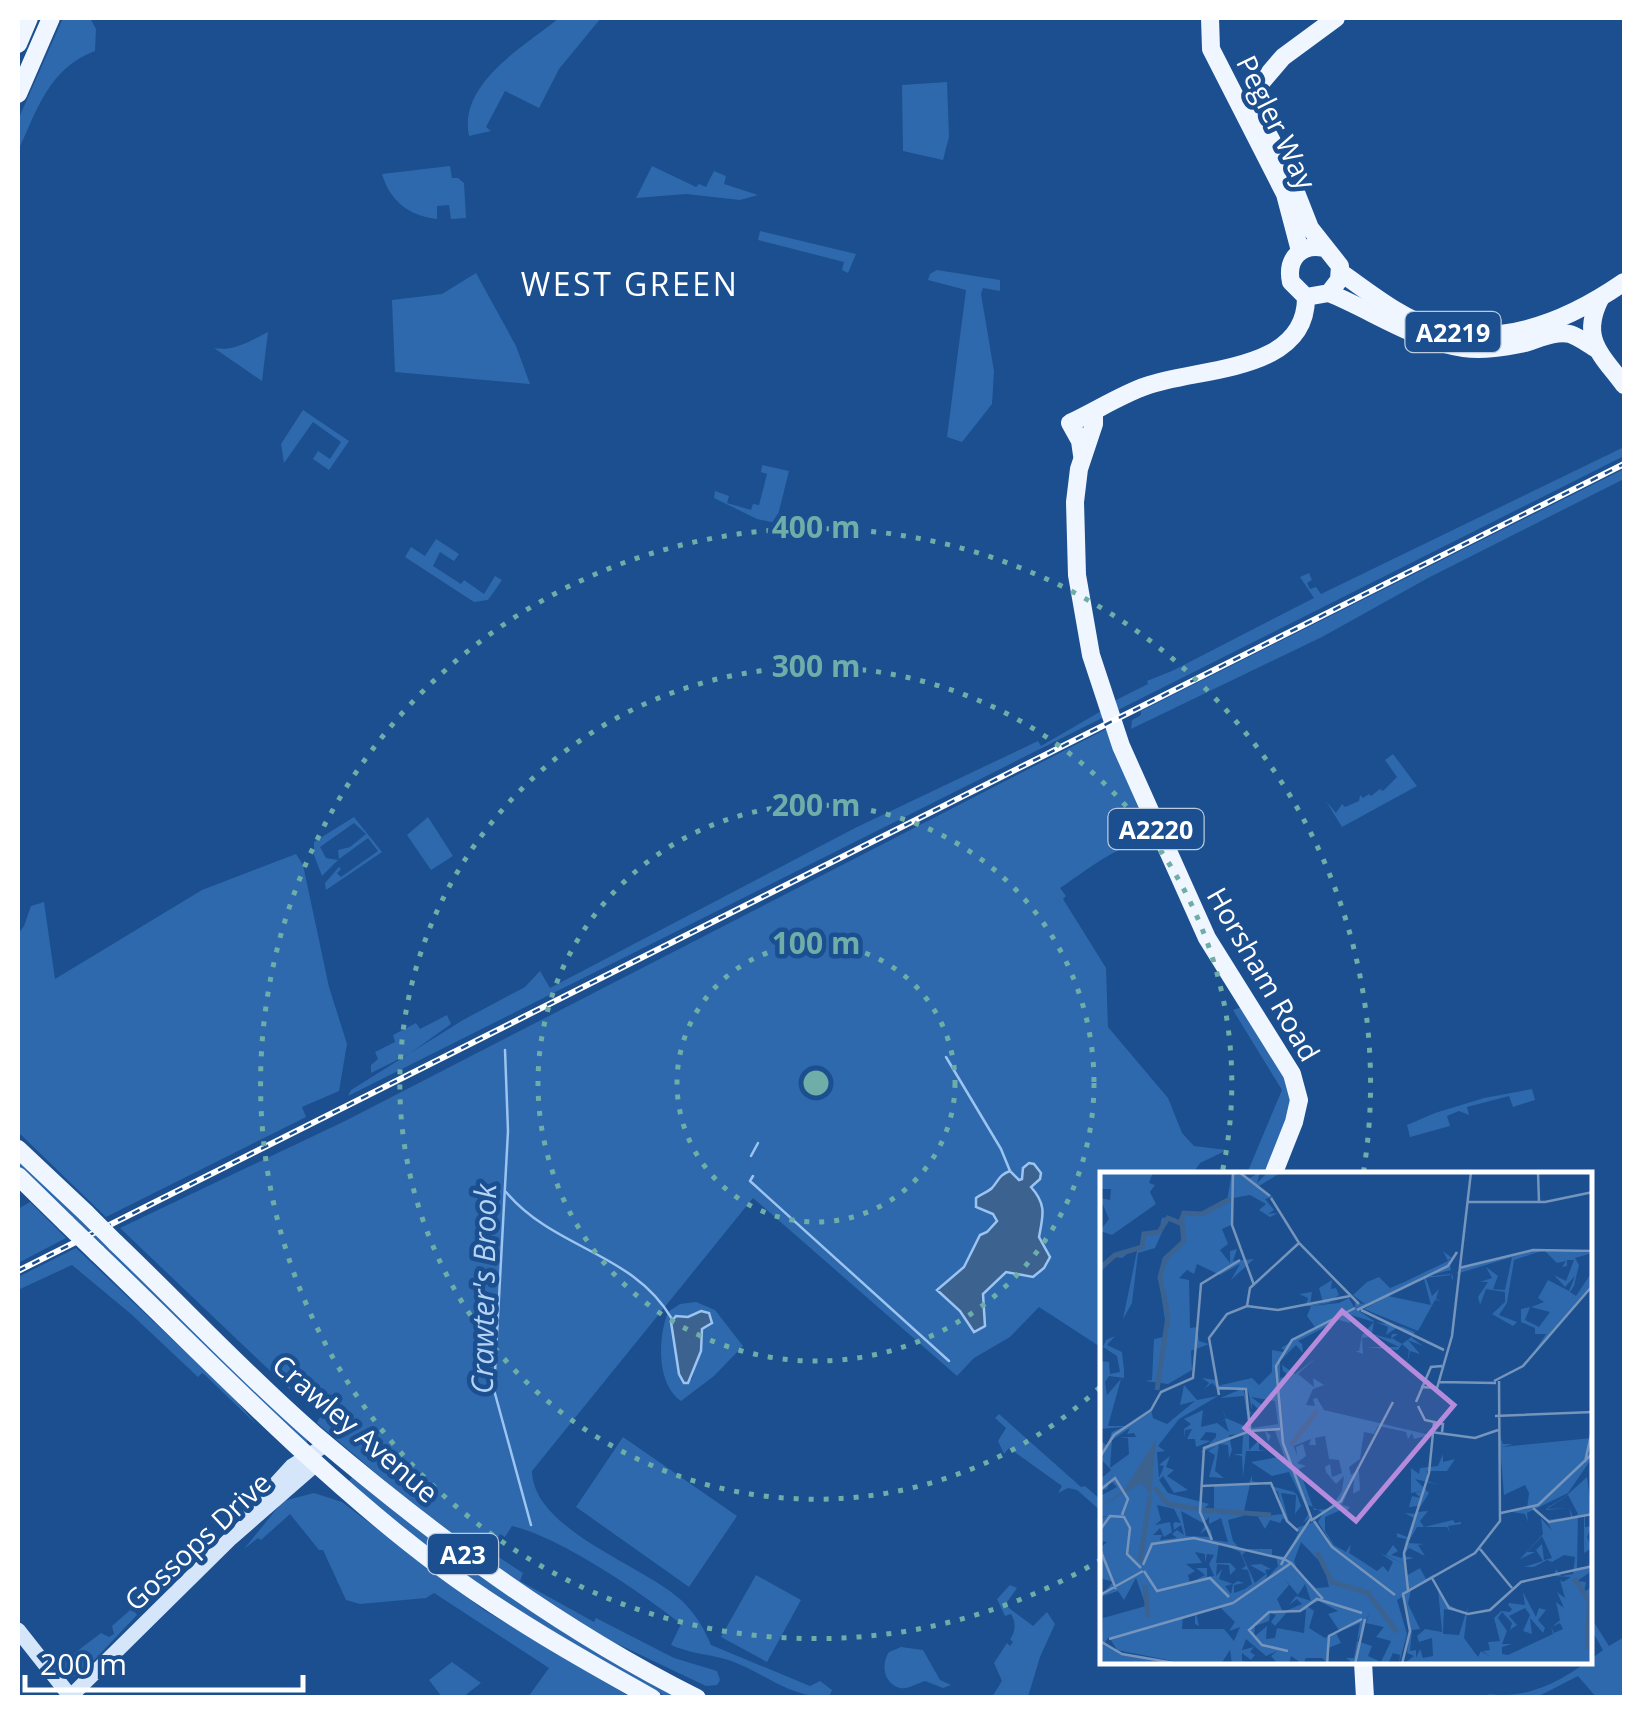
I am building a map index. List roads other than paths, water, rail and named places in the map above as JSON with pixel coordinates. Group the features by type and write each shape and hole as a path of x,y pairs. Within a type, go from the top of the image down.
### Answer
{"main road":[{"path":"18,44 29,18"},
{"path":"18,94 52,18"},
{"name":"Pegler Way","path":"1210,18 1211,50 1285,194 1300,251"},
{"path":"1227,80 1243,86 1260,85 1283,56 1336,18"},
{"name":"Pegler Way","path":"1260,85 1256,98 1268,134 1310,228 1324,248"},
{"path":"1324,248 1334,255 1339,280 1320,295 1294,288 1289,275 1292,259 1300,251 1324,248"},
{"name":"A2219","path":"1340,272 1408,318 1472,336 1501,336 1531,328 1600,299 1624,282"},
{"name":"A2219","path":"1320,295 1363,307 1434,343 1469,349 1499,348 1561,334 1579,338 1597,349"},
{"name":"A2220","path":"1094,412 1146,386 1248,362 1280,359 1298,349 1314,328 1320,295"},
{"path":"1600,299 1591,318 1597,349 1624,385"},
{"name":"Horsham Road","path":"1082,455 1080,441 1070,423 1094,412 1075,502 1076,557 1097,674 1150,814 1207,938 1273,1039 1297,1090 1294,1122 1274,1172"},
{"name":"Crawley Avenue","path":"18,1149 223,1346 318,1452 439,1566 564,1648 652,1698"},
{"name":"Crawley Avenue","path":"18,1176 282,1430 396,1503 514,1591 697,1698"},
{"path":"1363,1665 1365,1698"}],"street":[{"path":"282,1430 290,1455 283,1474"},
{"path":"230,1538 283,1474 318,1452"},
{"name":"Gossops Drive","path":"70,1697 318,1452"},
{"path":"18,1630 70,1697"}],"waterway":[{"name":"Crawter's Brook","path":"505,1050 508,1131 494,1390 531,1525"},
{"path":"946,1057 1010,1171"},
{"path":"751,1156 758,1143"},
{"path":"753,1176 750,1181 949,1361"},
{"path":"506,1192 547,1227 636,1279 672,1319"}],"railway":[{"path":"18,1271 1624,464"}],"district":[{"name":"WEST GREEN","path":"630,283"}]}
